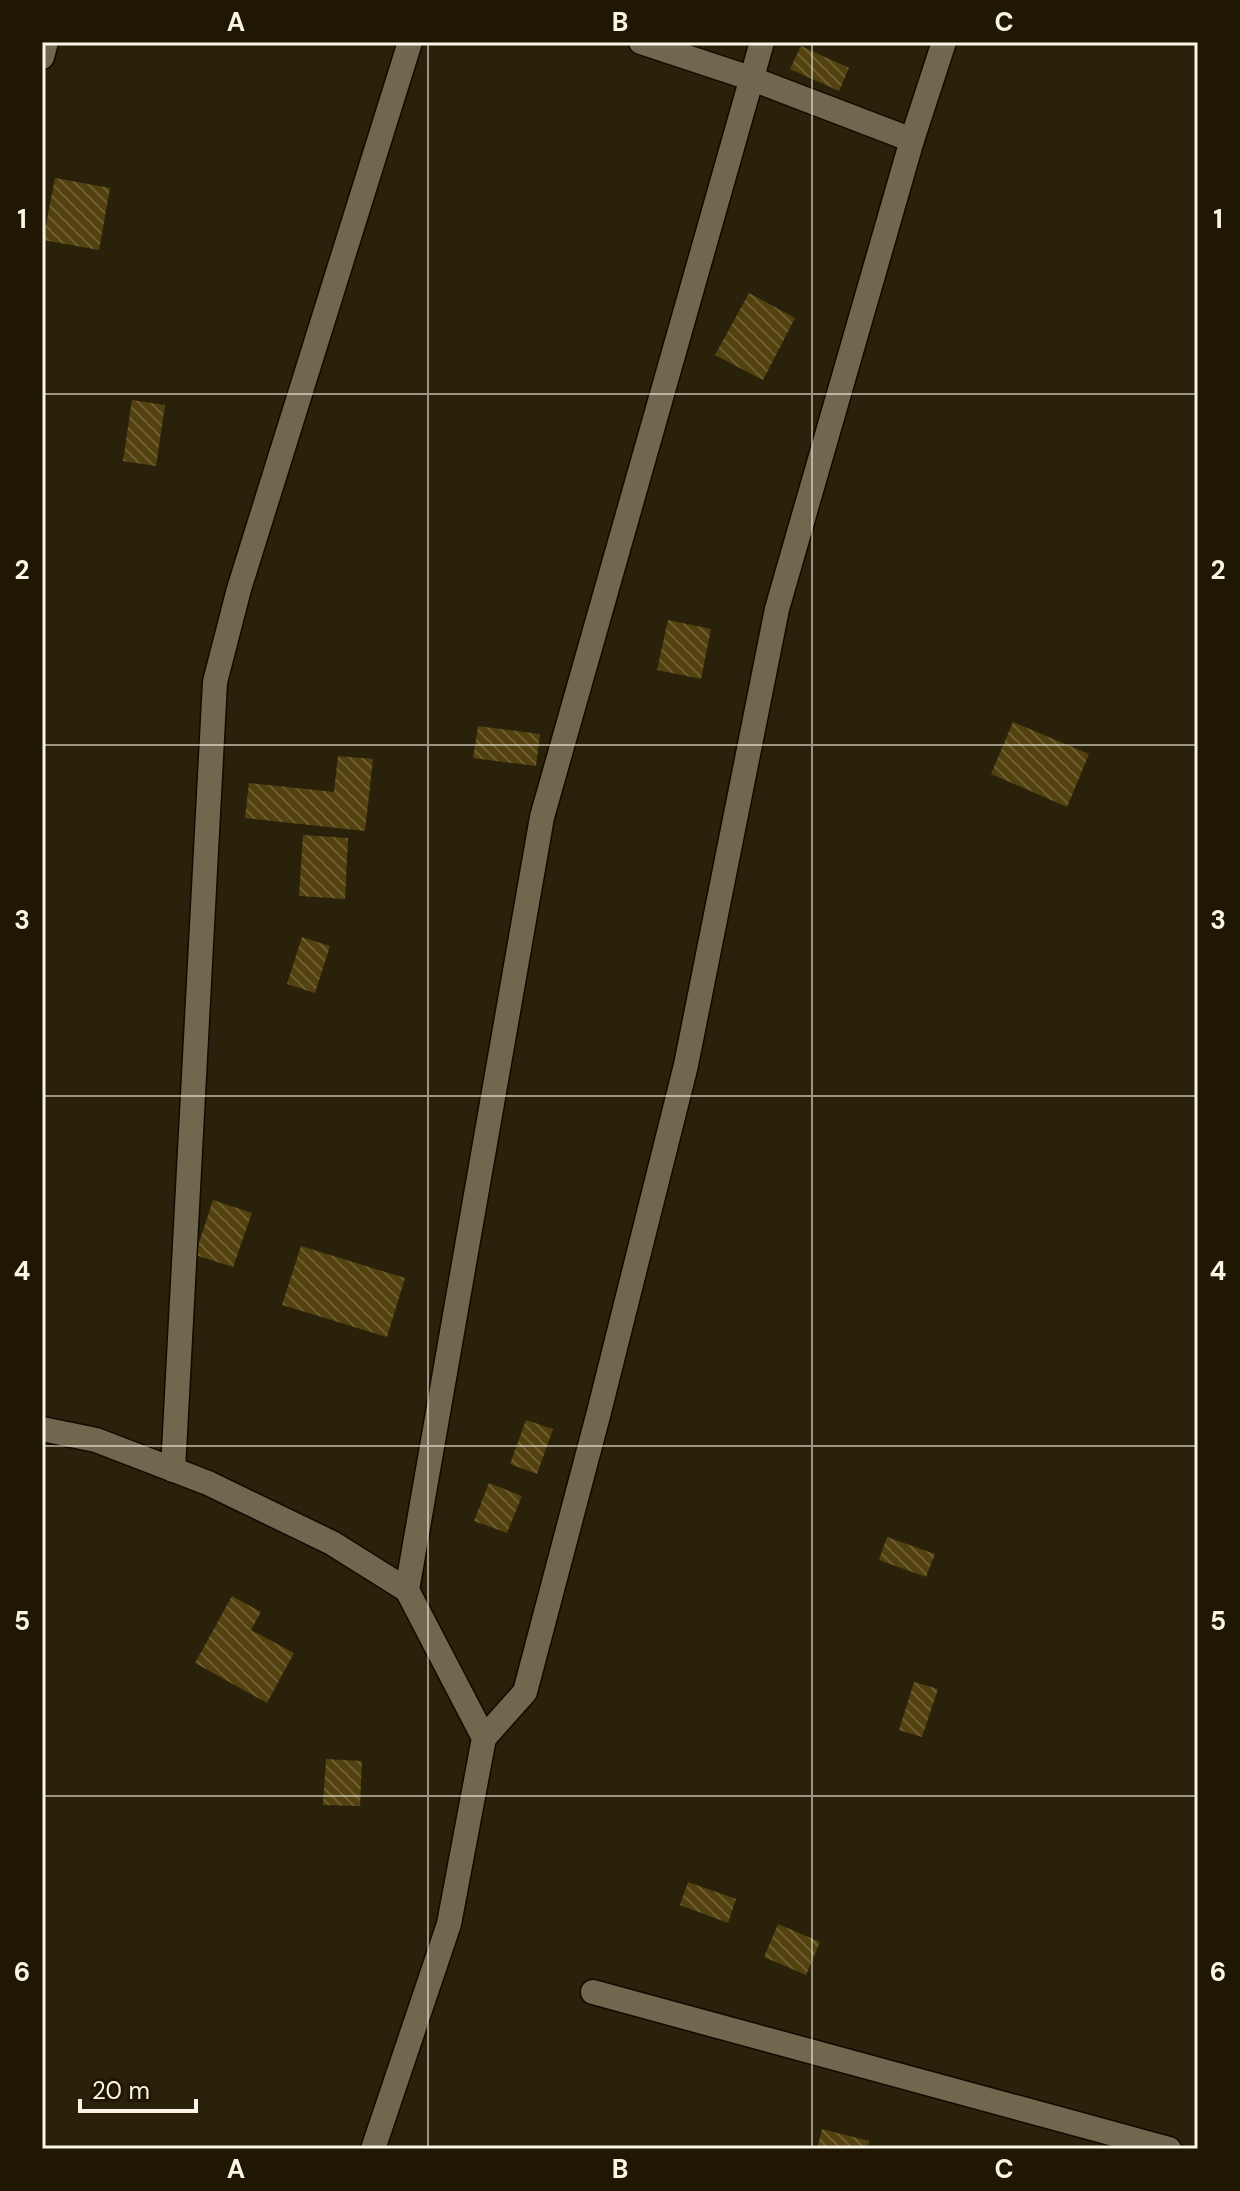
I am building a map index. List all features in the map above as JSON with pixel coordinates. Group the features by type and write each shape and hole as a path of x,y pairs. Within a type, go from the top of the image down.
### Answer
{"street":[{"path":"42,57 46,42"},
{"path":"173,1470 215,682 239,589 410,42"},
{"path":"641,42 750,78 912,140"},
{"path":"407,1590 542,817 762,42"},
{"path":"373,2149 449,1924 484,1738 525,1692 529,1678 686,1065 777,609 912,140 944,42"},
{"path":"42,1429 96,1440 208,1483 332,1543 407,1590 484,1738"},
{"path":"593,1992 1169,2149"}],"building":[{"path":"801,46 849,68 839,91 790,69"},
{"path":"55,178 110,188 99,250 43,240"},
{"path":"749,293 795,318 763,380 715,355"},
{"path":"132,400 165,405 156,466 123,461"},
{"path":"668,620 711,629 701,679 657,670"},
{"path":"1013,722 1089,754 1067,807 991,774"},
{"path":"478,726 540,734 536,766 473,758"},
{"path":"338,756 373,759 365,831 245,818 249,783 334,792"},
{"path":"303,835 348,838 345,899 299,896"},
{"path":"302,937 330,946 315,993 287,984"},
{"path":"213,1200 252,1213 233,1267 195,1255"},
{"path":"301,1246 405,1278 387,1337 282,1305"},
{"path":"526,1420 553,1429 537,1474 510,1464"},
{"path":"489,1483 522,1496 507,1533 474,1521"},
{"path":"887,1537 935,1554 926,1577 879,1560"},
{"path":"232,1596 261,1612 251,1630 294,1653 267,1703 195,1663"},
{"path":"914,1682 938,1689 922,1737 899,1730"},
{"path":"326,1759 362,1761 360,1806 323,1805"},
{"path":"688,1882 736,1899 728,1923 680,1905"},
{"path":"778,1924 820,1942 806,1975 764,1957"},
{"path":"822,2129 869,2141 867,2149 817,2149"}]}
